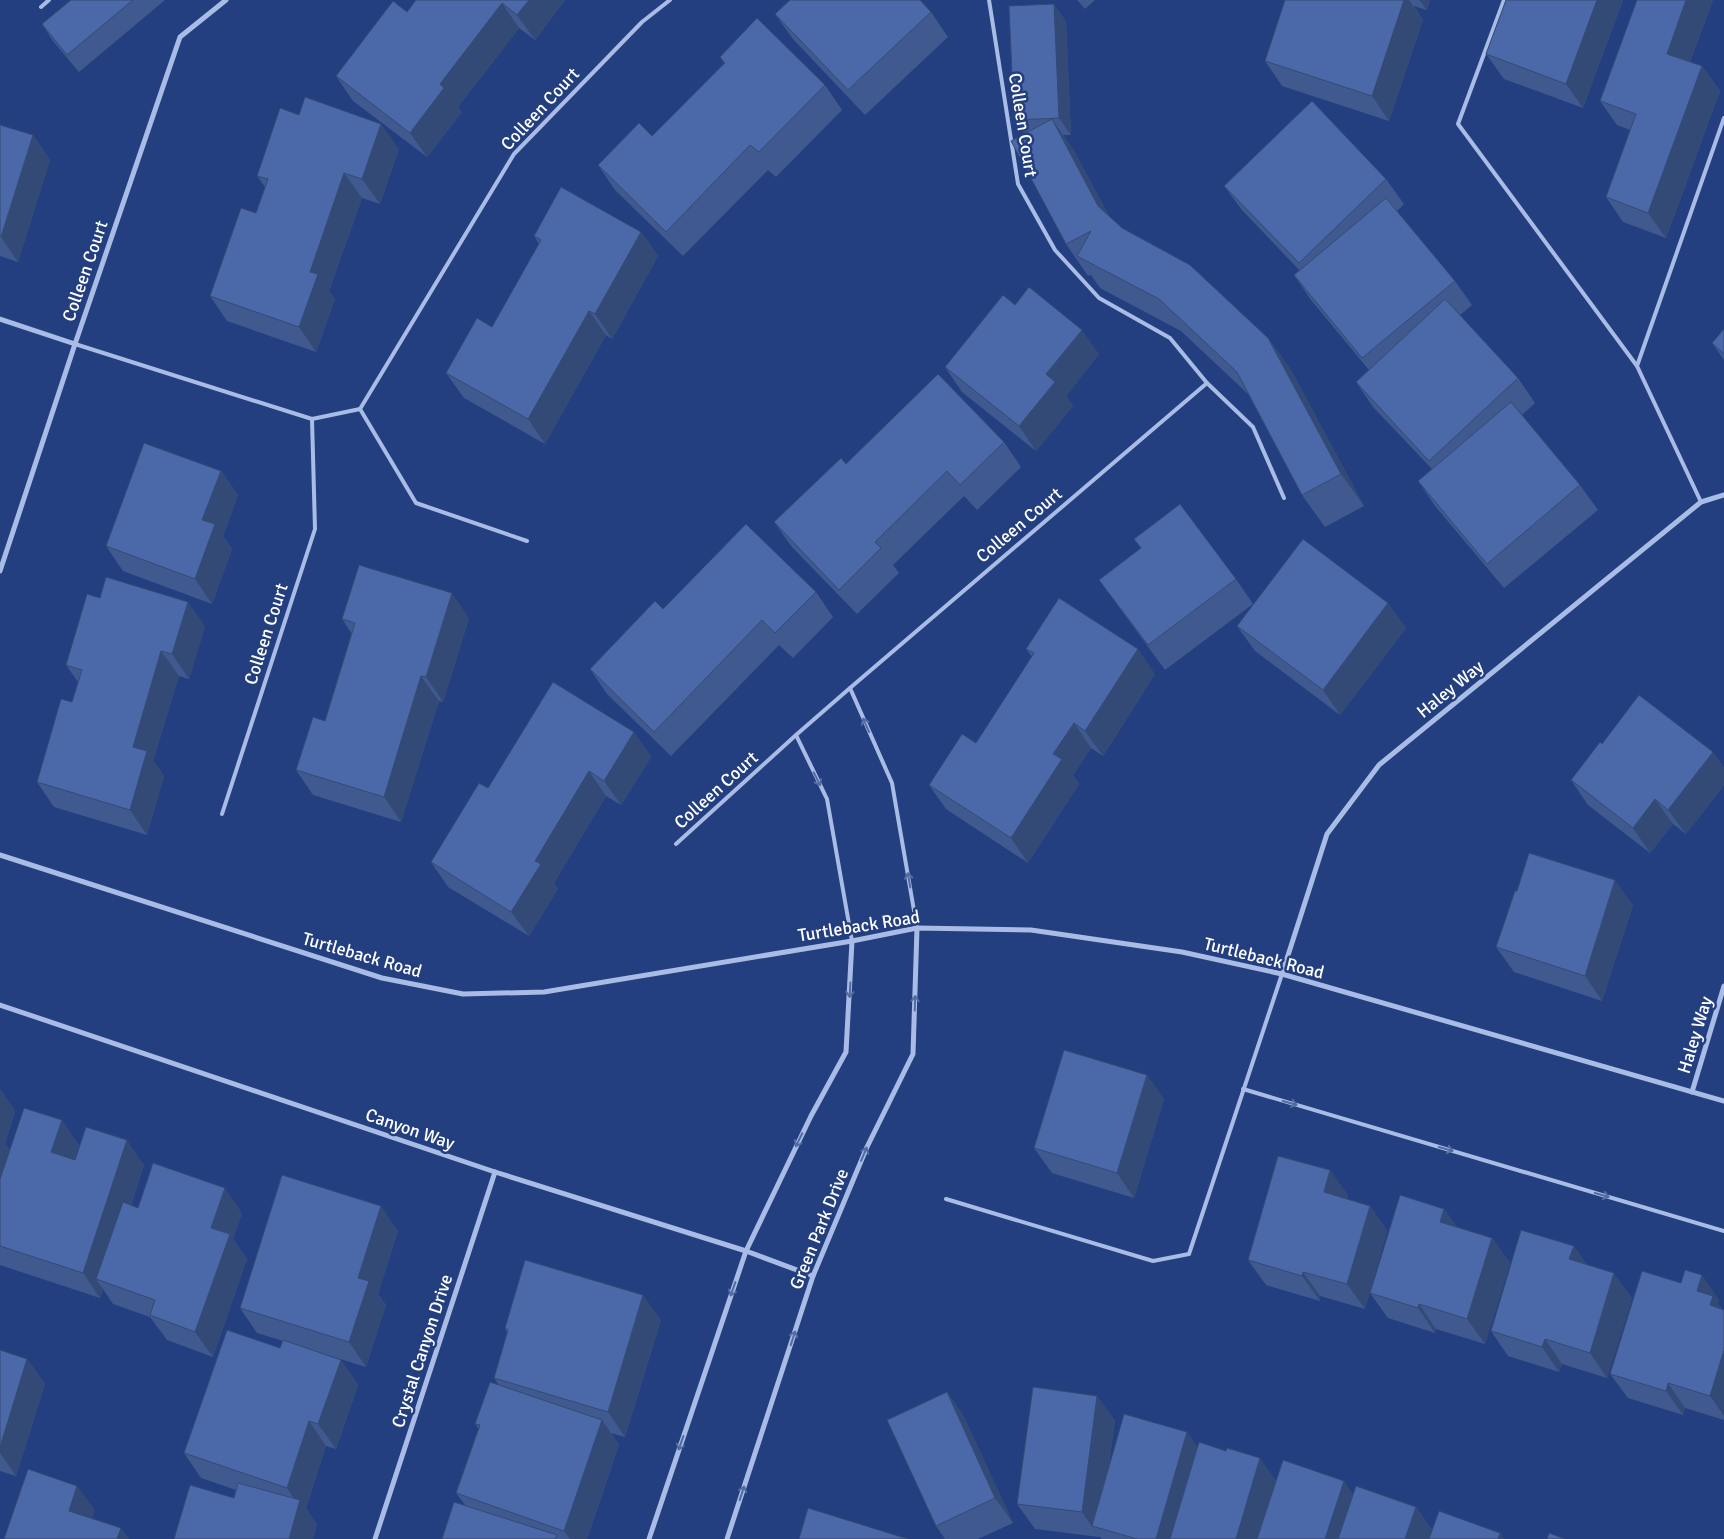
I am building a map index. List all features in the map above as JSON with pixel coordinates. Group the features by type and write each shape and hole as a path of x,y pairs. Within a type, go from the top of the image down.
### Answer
{"street":[{"name":"Colleen Court","path":"0,571 180,37 226,0"},
{"path":"0,319 75,344"},
{"name":"Haley Way","path":"1282,974 1327,834 1379,765 1701,502 1724,495"},
{"name":"Turtleback Road","path":"0,855 382,978 463,994 544,992 852,941 917,928 1031,930 1182,952 1282,974 1724,1101"},
{"name":"Green Park Drive","path":"727,1539 813,1276 867,1147 913,1054 917,928"},
{"path":"649,1539 746,1251 811,1116 846,1052 852,941"},
{"name":"Haley Way","path":"1692,1092 1724,986"},
{"name":"Canyon Way","path":"0,1005 495,1172 746,1251 813,1276"},
{"name":"Crystal Canyon Drive","path":"374,1539 495,1172"}],"lane":[{"path":"41,7 49,0"},
{"name":"Colleen Court","path":"360,409 514,154 642,22 670,0"},
{"name":"Colleen Court","path":"989,0 1018,184 1055,250 1099,298 1170,338 1207,383 1253,427 1284,498"},
{"path":"1504,0 1458,124 1637,366 1701,502"},
{"path":"1637,366 1724,118"},
{"path":"75,344 312,419 360,409 416,503 527,541"},
{"name":"Colleen Court","path":"676,844 850,688 1207,383"},
{"name":"Colleen Court","path":"222,814 315,529 312,419"},
{"path":"850,688 892,783 917,928"},
{"path":"796,735 827,798 852,941"},
{"path":"946,1199 1153,1261 1189,1254 1282,974"},
{"path":"1244,1089 1724,1231"}],"building":[{"path":"71,0 133,0 67,55 42,24"},
{"path":"416,0 529,0 517,15 502,3 440,84 444,88 410,133 336,76 393,1 407,12"},
{"path":"790,0 920,0 931,12 848,90 775,14"},
{"path":"1285,0 1404,0 1372,96 1265,61"},
{"path":"1506,0 1597,0 1566,84 1486,54"},
{"path":"1637,0 1686,0 1667,54 1702,66 1648,213 1606,197 1636,114 1600,101"},
{"path":"1054,4 1059,118 1014,120 1009,6"},
{"path":"757,18 825,85 759,152 750,145 666,232 598,165 639,123 652,136 725,63 720,57"},
{"path":"305,97 381,124 362,179 344,173 310,272 318,274 299,327 210,296 241,208 256,213 268,179 257,176 280,108 299,115"},
{"path":"1312,101 1386,179 1299,263 1224,186"},
{"path":"1052,119 1098,206 1122,228 1190,265 1268,338 1341,474 1302,495 1237,372 1159,299 1077,256 1091,231 1066,244 1011,141"},
{"path":"0,125 33,135 1,237 0,236"},
{"path":"561,187 641,232 595,314 589,311 528,419 446,373 477,318 492,327 541,240 534,236"},
{"path":"1386,198 1455,281 1362,358 1294,275"},
{"path":"1029,287 1082,330 1046,374 1055,382 1019,426 945,367 1003,295 1015,305"},
{"path":"1445,299 1518,378 1429,461 1356,382"},
{"path":"1724,329 1724,354 1712,343"},
{"path":"938,374 1004,442 960,485 947,471 875,542 881,548 839,590 774,522 841,458 846,464"},
{"path":"1511,402 1580,485 1487,564 1418,481"},
{"path":"144,443 221,471 202,520 215,524 195,579 106,546"},
{"path":"1180,504 1236,579 1148,645 1099,580 1141,548 1134,539"},
{"path":"746,524 816,592 775,633 762,620 654,732 590,669 655,601 663,609"},
{"path":"1303,539 1388,603 1323,690 1237,626"},
{"path":"359,565 452,593 426,677 421,676 384,797 296,770 313,717 325,721 355,623 342,619"},
{"path":"106,577 188,602 172,654 161,651 133,747 147,751 130,810 37,782 61,699 72,702 82,670 66,665 87,594 100,598"},
{"path":"1059,598 1138,649 1085,731 1074,723 1053,754 1062,759 1011,838 929,785 962,734 976,743 1034,653 1026,649"},
{"path":"553,682 634,732 604,781 589,771 535,861 541,864 511,912 431,862 479,783 488,788"},
{"path":"1639,695 1713,752 1668,810 1655,799 1633,828 1571,780 1600,742 1602,744"},
{"path":"1529,853 1615,880 1585,976 1496,947"},
{"path":"1064,1050 1147,1075 1117,1173 1034,1148"},
{"path":"24,1108 62,1120 51,1152 75,1160 86,1127 127,1140 83,1273 0,1246 0,1179"},
{"path":"1278,1156 1330,1170 1324,1192 1370,1206 1347,1284 1303,1272 1302,1276 1248,1260"},
{"path":"153,1163 225,1188 211,1228 230,1234 195,1332 150,1315 155,1300 96,1279 123,1202 138,1208"},
{"path":"282,1175 381,1206 358,1278 369,1281 349,1342 240,1308"},
{"path":"1400,1195 1444,1209 1440,1222 1492,1238 1467,1319 1419,1304 1418,1308 1370,1293"},
{"path":"1521,1230 1574,1246 1569,1259 1614,1273 1590,1353 1545,1339 1542,1347 1491,1331"},
{"path":"525,1260 643,1295 608,1412 494,1378 508,1330 505,1328"},
{"path":"1685,1270 1702,1275 1697,1291 1713,1296 1710,1305 1724,1310 1724,1350 1710,1396 1668,1383 1666,1391 1610,1374 1642,1271 1681,1283"},
{"path":"227,1330 280,1348 283,1340 341,1360 318,1424 309,1421 287,1488 184,1453"},
{"path":"0,1350 27,1359 0,1447"},
{"path":"490,1382 602,1420 564,1531 456,1493 480,1425 475,1424"},
{"path":"1033,1387 1097,1396 1082,1512 1017,1504"},
{"path":"947,1392 995,1498 936,1526 887,1420"},
{"path":"1124,1414 1187,1432 1156,1539 1137,1539 1092,1526"},
{"path":"1199,1442 1226,1451 1227,1448 1260,1458 1236,1539 1170,1539"},
{"path":"1283,1460 1344,1481 1325,1539 1257,1539"},
{"path":"28,1469 77,1486 69,1511 121,1528 117,1539 4,1539"},
{"path":"238,1483 300,1500 289,1539 174,1539 190,1485 234,1498"},
{"path":"1356,1486 1416,1507 1405,1539 1338,1539"},
{"path":"454,1502 557,1535 555,1539 442,1539"},
{"path":"808,1508 908,1539 799,1539"},
{"path":"1439,1511 1500,1533 1498,1539 1429,1539"},
{"path":"1549,1533 1565,1539 1547,1539"}]}
